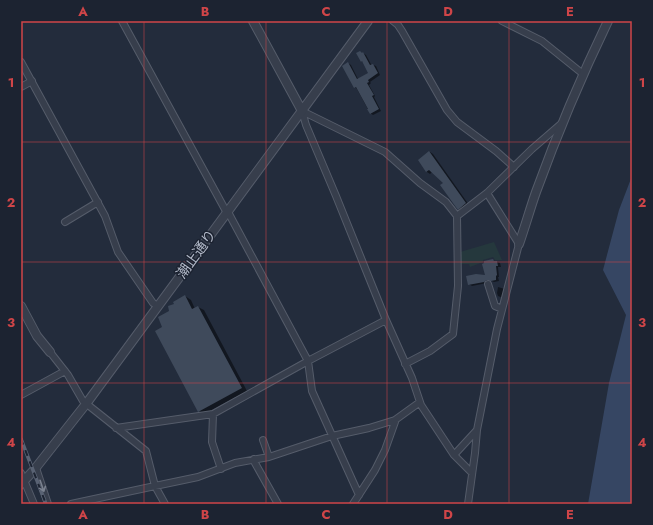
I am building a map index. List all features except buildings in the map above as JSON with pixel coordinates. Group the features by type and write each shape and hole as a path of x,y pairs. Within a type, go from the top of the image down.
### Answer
{"street":[{"path":"122,21 308,361 312,391 359,495"},
{"path":"253,21 302,111 306,125 386,320 412,378 420,402 454,455 472,473"},
{"name":"潮止通り","path":"22,479 36,468 86,404 368,21"},
{"path":"393,21 402,31 447,110 457,122 496,151 514,167"},
{"path":"502,21 542,41 583,74"},
{"path":"468,504 477,430 488,371 519,244 536,193 563,122 583,74 608,21"},
{"path":"21,62 98,202 105,216 118,252 153,303 158,306"},
{"path":"21,87 32,81"},
{"path":"302,111 385,152 420,183 446,202 457,216 458,290 453,334 430,351 405,364"},
{"path":"457,216 487,193 532,149 563,122"},
{"path":"487,193 519,244"},
{"path":"65,222 98,202"},
{"path":"488,284 495,306 502,309"},
{"path":"21,306 37,336 65,371 83,401 146,451 155,486 165,504"},
{"path":"116,428 213,414 308,361 386,320"},
{"path":"21,395 65,371"},
{"path":"71,504 99,501 155,486 198,477 236,463 269,457 332,436 369,428 394,420 420,402"},
{"path":"213,414 212,442 221,469"},
{"path":"353,504 376,470 385,450 395,422 394,420"},
{"path":"454,455 477,430"},
{"path":"263,440 269,457"},
{"path":"254,459 278,504"},
{"path":"36,468 48,504"},
{"path":"22,479 34,504"}],"green space":[{"path":"494,242 502,260 495,260 493,257 483,260 483,262 470,267 469,264 460,264 460,252"}],"water":[{"path":"632,176 632,504 588,504 609,383 626,315 603,270 619,210"}],"railway":[{"path":"21,439 46,504"}]}
